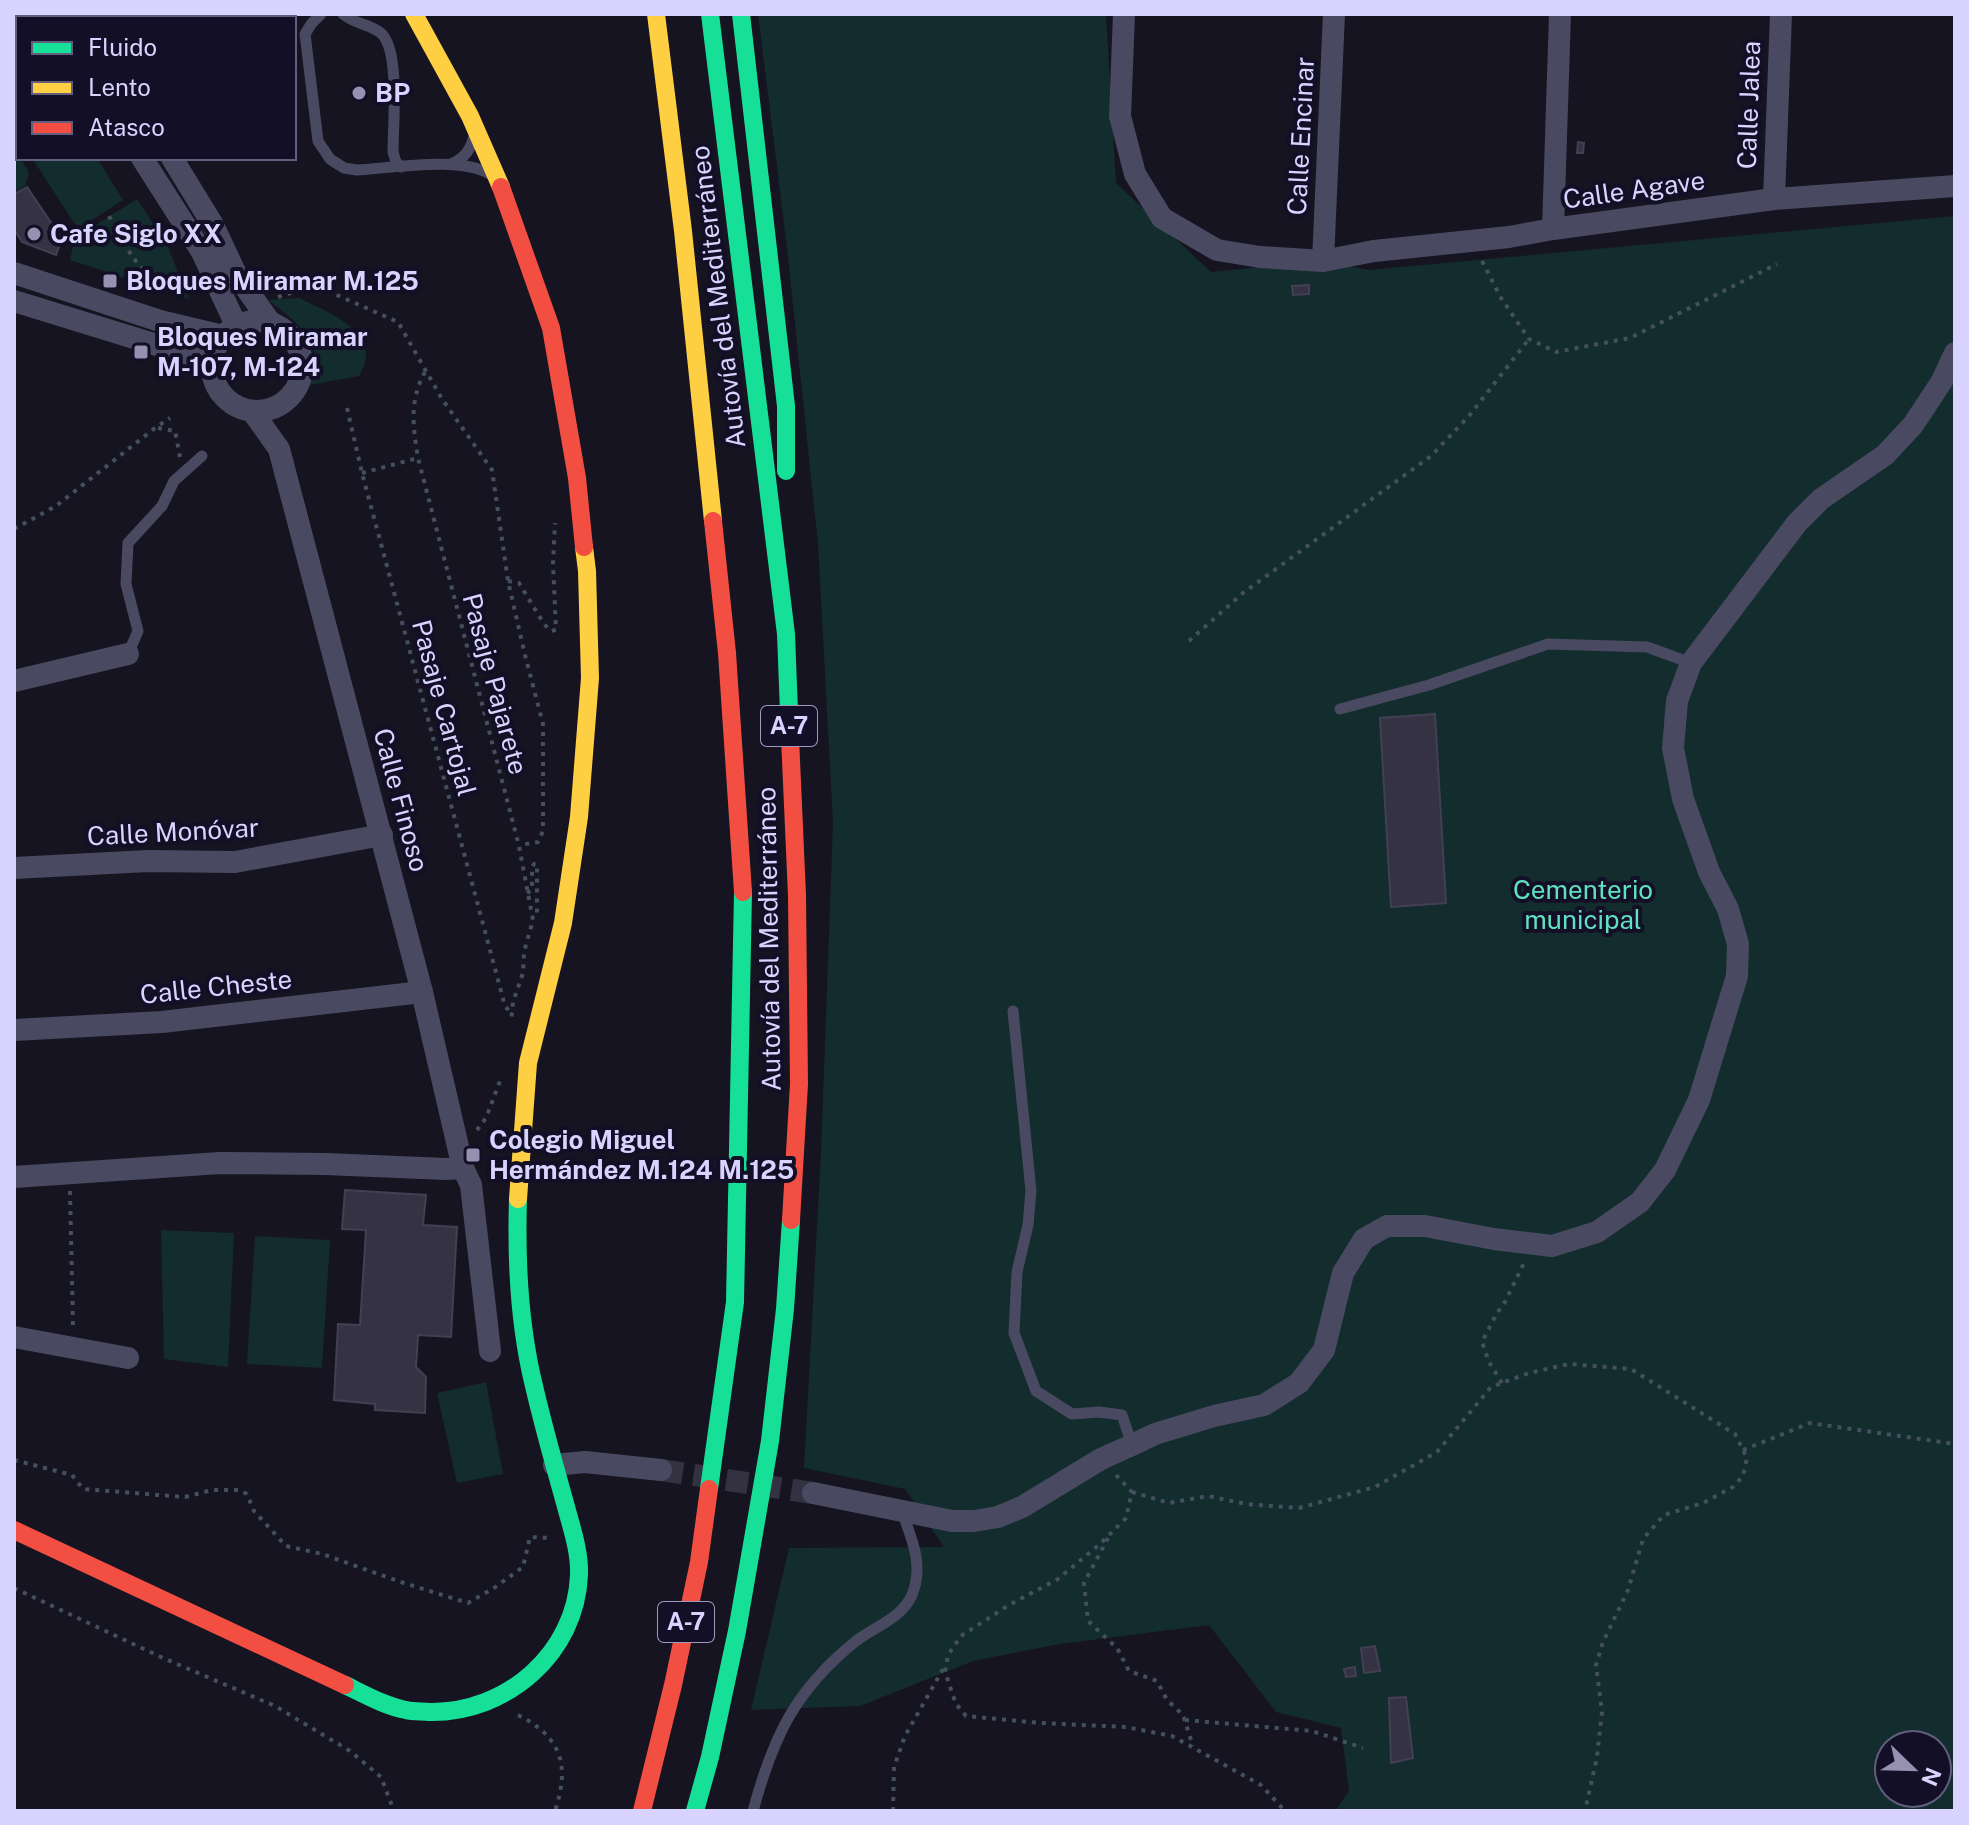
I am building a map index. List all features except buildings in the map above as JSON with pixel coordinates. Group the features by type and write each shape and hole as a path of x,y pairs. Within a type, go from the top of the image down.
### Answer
{"main road":[{"name":"Autovía del Mediterráneo","path":"642,1811 699,1562 733,1316 744,902 727,653 683,231 656,14"},
{"name":"Autovía del Mediterráneo","path":"695,1811 734,1645 770,1441 785,1309 799,1084 797,895 786,634 710,14"},
{"path":"741,14 786,406 786,634"},
{"path":"14,1530 384,1703 408,1711 451,1712 482,1704 509,1692 547,1660 570,1619 577,1596 579,1571 575,1543 533,1383 523,1326 517,1241 528,1063 563,923 579,817 590,678 587,571 577,478 551,328 500,184 476,128 419,15"},
{"path":"650,104 683,231"}],"street":[{"name":"Calle Agave","path":"1124,14 1120,116 1135,174 1162,218 1217,250 1260,257 1323,261 1374,251 1509,237 1774,199 1955,186"},
{"name":"Calle Encinar","path":"1323,261 1334,14"},
{"path":"1553,229 1560,14"},
{"name":"Calle Jalea","path":"1774,199 1781,14"},
{"path":"143,160 202,252 229,331"},
{"path":"173,160 213,225 236,274 293,337 300,349 302,376 297,388 278,407 252,411 227,400 218,389 212,362 215,348 229,331 269,311"},
{"path":"14,273 160,321 229,331"},
{"path":"14,301 212,362"},
{"path":"813,1493 952,1521 998,1517 1022,1507 1101,1459 1155,1434 1264,1405 1299,1383 1324,1350 1343,1273 1364,1239 1387,1226 1425,1226 1552,1246 1597,1232 1640,1202 1665,1170 1699,1100 1737,976 1738,944 1732,921 1709,872 1683,799 1673,748 1677,701 1691,663 1797,523 1821,499 1885,455 1913,425 1942,381 1955,353"},
{"name":"Calle Finoso","path":"279,449 288,399"},
{"name":"Calle Finoso","path":"252,411 279,449 422,992 467,1176 490,1351"},
{"path":"14,681 128,654"},
{"name":"Calle Monóvar","path":"14,868 148,861 235,862 382,835"},
{"name":"Calle Cheste","path":"14,1030 162,1022 422,992"},
{"path":"14,1177 220,1163 446,1169 467,1176"},
{"path":"14,1337 128,1358"},
{"path":"554,1465 585,1462 661,1470"}],"lane":[{"path":"321,14 305,34 318,141 330,159 344,168 357,170 450,164 480,169 500,184"},
{"path":"343,14 375,29 385,37 392,53 393,152 401,167"},
{"path":"450,164 461,159 469,149 476,128"},
{"path":"128,654 138,631 126,584 128,543 162,506 174,481 202,456"},
{"path":"1340,709 1429,685 1548,644 1647,647 1691,663"},
{"path":"1013,1011 1031,1191 1028,1225 1017,1272 1014,1333 1036,1391 1072,1414 1099,1412 1122,1415 1132,1445"},
{"path":"753,1811 764,1768 779,1733 805,1691 858,1639 905,1607 912,1595 918,1565 915,1547 901,1511"}],"path":[{"path":"109,216 123,245 159,289"},
{"path":"1472,241 1501,298 1529,339 1556,352 1630,338 1777,264"},
{"path":"269,311 294,292 330,292 398,322 425,372 492,470 508,581 543,724 543,831 538,842 519,846"},
{"path":"1189,641 1243,593 1431,456 1469,416 1529,339"},
{"name":"Pasaje Pajarete","path":"425,372 416,388 412,423 418,458 519,846 533,920 512,1014"},
{"name":"Pasaje Cartojal","path":"347,408 505,1006 512,1014"},
{"path":"14,529 56,506 170,418"},
{"path":"155,428 175,431 182,463 174,481"},
{"path":"362,473 418,458"},
{"path":"508,581 519,583 544,624 551,631 556,630 553,563 556,512"},
{"path":"527,893 532,890 532,867 537,864 537,915 563,923"},
{"path":"511,1028 512,1014"},
{"path":"457,1141 475,1132 486,1118 504,1069"},
{"path":"70,1191 73,1349"},
{"path":"1502,1383 1489,1362 1482,1342 1534,1244"},
{"path":"1101,1459 1132,1492 1169,1503 1208,1496 1246,1504 1299,1508 1375,1487 1437,1452 1491,1387 1529,1373 1569,1364 1631,1369 1735,1434 1747,1458 1743,1476 1733,1487 1703,1503 1664,1515 1643,1539 1626,1597 1603,1642 1596,1665 1602,1712 1597,1757 1585,1811"},
{"path":"1743,1450 1810,1423 1955,1444"},
{"path":"14,1460 72,1475 83,1489 185,1497 212,1490 239,1490 247,1494 254,1511 286,1546 322,1554 468,1603 523,1567 530,1537 556,1539"},
{"path":"1132,1492 1126,1518 1058,1579 1009,1605 961,1636 948,1655 945,1672 956,1704 966,1716 1126,1727 1172,1736 1261,1785 1285,1811"},
{"path":"1110,1533 1084,1583 1088,1621 1117,1648 1129,1671 1157,1681 1167,1700 1183,1715 1194,1748"},
{"path":"14,1588 163,1658 275,1706 350,1751 381,1777 394,1811"},
{"path":"893,1811 894,1767 905,1736 947,1664"},
{"path":"515,1713 547,1734 561,1762 562,1791 555,1811"},
{"path":"1185,1720 1312,1731 1363,1748"}],"green space":[{"name":"Cementerio municipal","path":"758,14 1106,14 1116,183 1211,272 1323,261 1368,270 1955,216 1955,1811 1335,1811 1349,1791 1341,1728 1276,1712 1209,1625 1060,1644 973,1661 860,1706 751,1710 789,1548 944,1547 905,1489 804,1468 821,1153 833,822 818,544 787,248"},
{"path":"14,25 16,124 14,125"},
{"path":"14,146 16,160 22,160 29,174 25,186 14,192"},
{"path":"33,160 98,160 123,200 78,229"},
{"path":"137,199 167,245 189,299 70,260 75,238"},
{"path":"299,298 342,320 360,337 366,358 359,376 310,385 315,366 312,345 301,328 268,300"},
{"path":"161,1230 234,1233 228,1367 164,1359"},
{"path":"255,1236 330,1240 322,1368 247,1364"},
{"path":"486,1382 503,1474 457,1483 437,1393"}],"tunnel":[{"path":"661,1470 813,1493"}],"traffic: fast":[{"path":"710,14 786,634 790,738"},
{"path":"741,14 786,406 786,471"},
{"path":"709,1489 735,1302 743,892"},
{"path":"345,1685 382,1703 412,1711 458,1710 485,1702 510,1690 551,1653 575,1603 579,1575 577,1548 541,1415 525,1340 518,1269 518,1199"},
{"path":"695,1811 737,1631 770,1441 785,1309 791,1220"}],"traffic: slow":[{"path":"414,14 470,116 501,187"},
{"path":"656,14 683,231 713,521"},
{"path":"518,1199 528,1063 563,923 579,817 590,678 584,547"}],"traffic: jam":[{"path":"501,187 551,328 577,478 584,547"},
{"path":"713,521 727,653 743,892"},
{"path":"790,738 797,895 799,1084 791,1220"},
{"path":"642,1811 699,1562 709,1489"},
{"path":"14,1530 345,1685"}],"place":[{"name":"BP","path":"359,93"},
{"name":"Cafe Siglo XX","path":"34,234"},
{"name":"Bloques Miramar M.125","path":"110,281"},
{"name":"Bloques Miramar M-107, M-124","path":"141,352"},
{"name":"Colegio Miguel Hermández M.124 M.125","path":"473,1155"}]}
